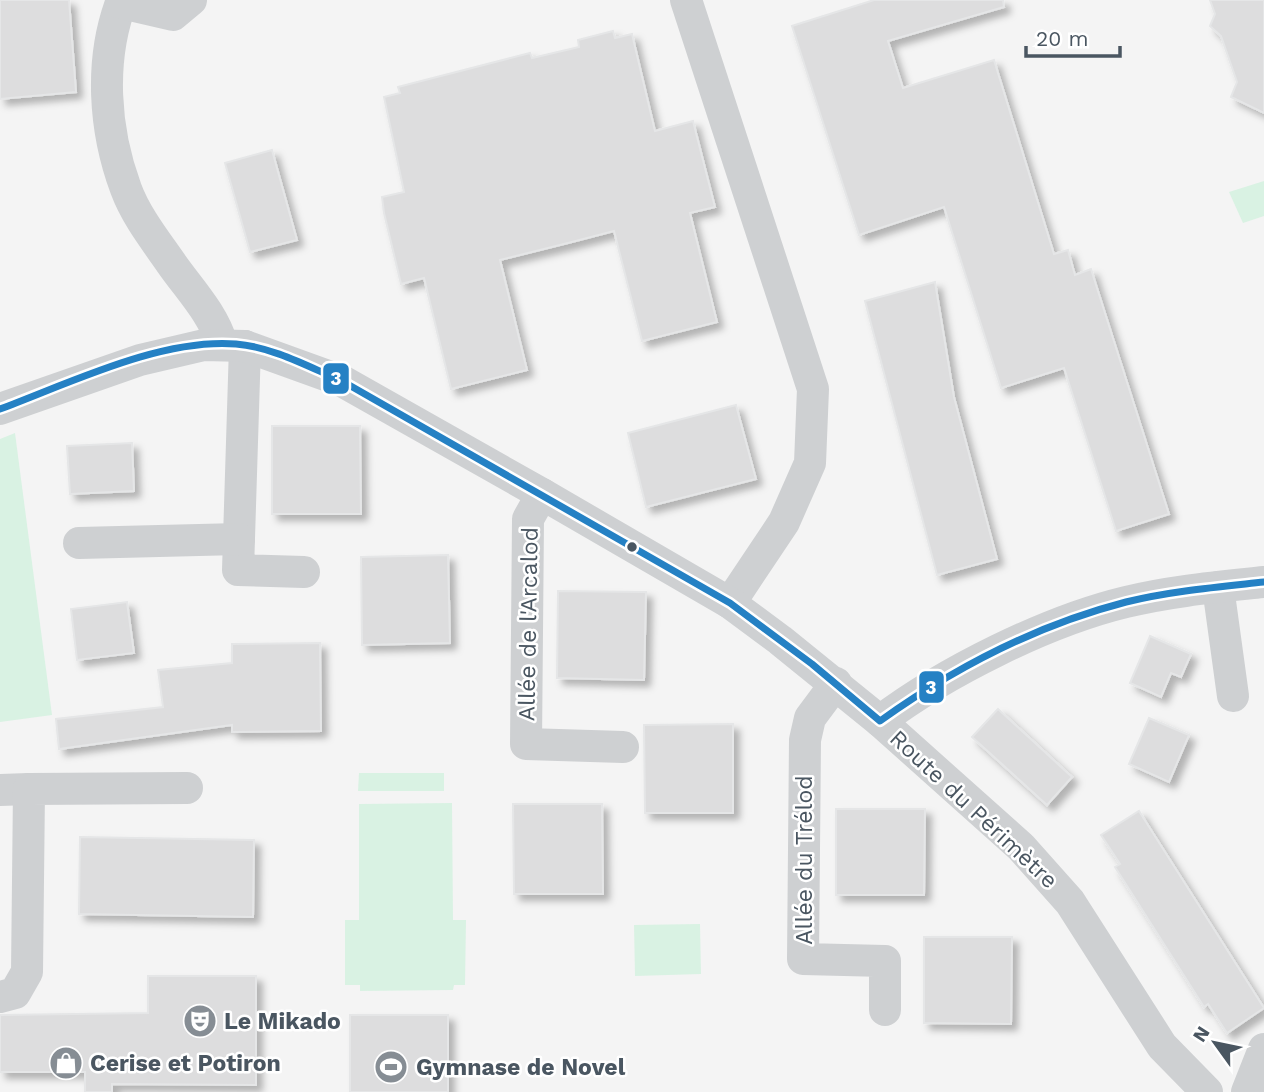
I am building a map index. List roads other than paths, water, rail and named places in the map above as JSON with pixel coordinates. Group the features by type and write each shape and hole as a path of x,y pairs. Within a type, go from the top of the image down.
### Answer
{"street":[{"path":"191,0 173,15 122,2 107,56 107,80 121,171 127,192 150,233 233,344 238,570 304,572"},
{"path":"686,0 813,389 810,463 784,522 730,603"},
{"path":"0,409 139,360 233,344"},
{"name":"Route du Périmètre","path":"233,344 342,381 730,603 836,683 1021,847 1052,879 1086,923 1162,1046 1208,1092"},
{"name":"Allée de l'Arcalod","path":"542,494 528,519 526,744 623,747"},
{"path":"79,543 239,539"},
{"path":"880,721 939,683 1068,620 1157,595 1264,582"},
{"path":"1218,587 1233,696"},
{"name":"Allée du Trélod","path":"836,683 810,718 804,740 803,959 885,961 885,1010"},
{"path":"0,997 15,993 27,972 14,790 187,788"},
{"path":"1247,1092 1264,1049"}],"place":[{"name":"Le Mikado","path":"200,1021"},
{"name":"Cerise et Potiron","path":"66,1063"},
{"name":"Gymnase de Novel","path":"391,1067"}]}
